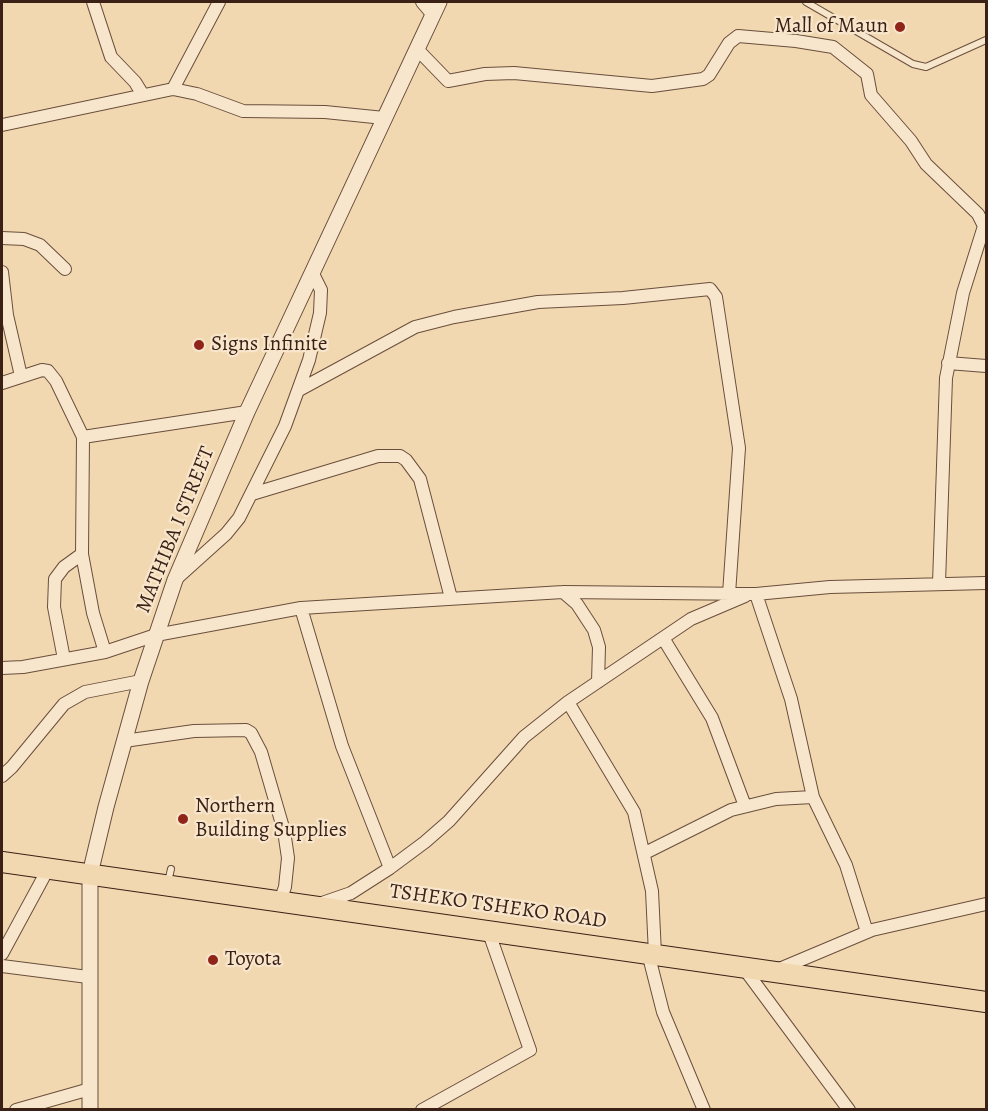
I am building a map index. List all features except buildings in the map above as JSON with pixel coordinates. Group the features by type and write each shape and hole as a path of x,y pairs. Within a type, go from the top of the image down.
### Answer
{"highway":[{"name":"TSHEKO TSHEKO ROAD","path":"2,862 90,874 169,878 312,906 987,1002"}],"street":[{"path":"93,2 111,57 135,81 143,95"},
{"path":"173,89 219,2"},
{"path":"422,2 436,8"},
{"name":"MATHIBA I STREET","path":"90,1110 88,977 90,874 123,741 141,681 175,580 247,412 436,8"},
{"path":"417,50 448,81 485,74 514,73 652,86 703,79 709,75 729,43 738,36 796,40 833,47 867,74 871,95 911,141 926,164 983,221 983,230 963,293 948,363 943,415 939,583"},
{"path":"2,125 173,89 197,94 243,111 325,112 384,118"},
{"path":"2,238 24,238 40,245 65,269"},
{"path":"2,272 8,322 21,376"},
{"path":"175,580 226,534 252,494 299,390 320,313 321,290 312,272"},
{"path":"299,390 415,327 454,317 538,302 623,298 710,289 716,297 739,448 729,594"},
{"path":"948,363 987,366"},
{"path":"2,383 42,370 52,374 83,437 82,554 93,613 105,652"},
{"path":"83,437 247,412"},
{"path":"252,494 378,456 400,456 414,469 420,479 451,598"},
{"path":"64,659 54,607 55,579 64,567 82,554"},
{"path":"2,668 105,652 156,635 301,608 563,592 729,594 830,587 987,583"},
{"path":"563,592 577,604 594,630 599,647 597,682"},
{"path":"312,906 351,893 390,868 449,821 524,737 568,702 663,638 711,609 754,593"},
{"path":"754,593 791,699 813,797 846,865 867,932"},
{"path":"301,608 342,746 390,868"},
{"path":"663,638 712,718 745,806"},
{"path":"2,776 64,704 85,692 141,681"},
{"path":"568,702 626,794 639,826 652,891 651,954 663,1012 704,1110"},
{"path":"123,741 194,732 240,730 251,733 261,752 284,831 288,858 285,887 280,901"},
{"path":"645,853 720,814 776,799 813,797"},
{"path":"2,954 48,869"},
{"path":"774,972 867,932 987,904"},
{"path":"422,1110 530,1050 488,930"},
{"path":"2,966 88,977"},
{"path":"743,967 849,1110"},
{"path":"16,1110 90,1089"}],"lane":[{"path":"806,2 919,65 926,66 987,40"}],"place":[{"name":"Mall of Maun","path":"900,27"},
{"name":"Signs Infinite","path":"199,345"},
{"name":"Northern Building Supplies","path":"183,819"},
{"name":"Toyota","path":"213,960"}]}
